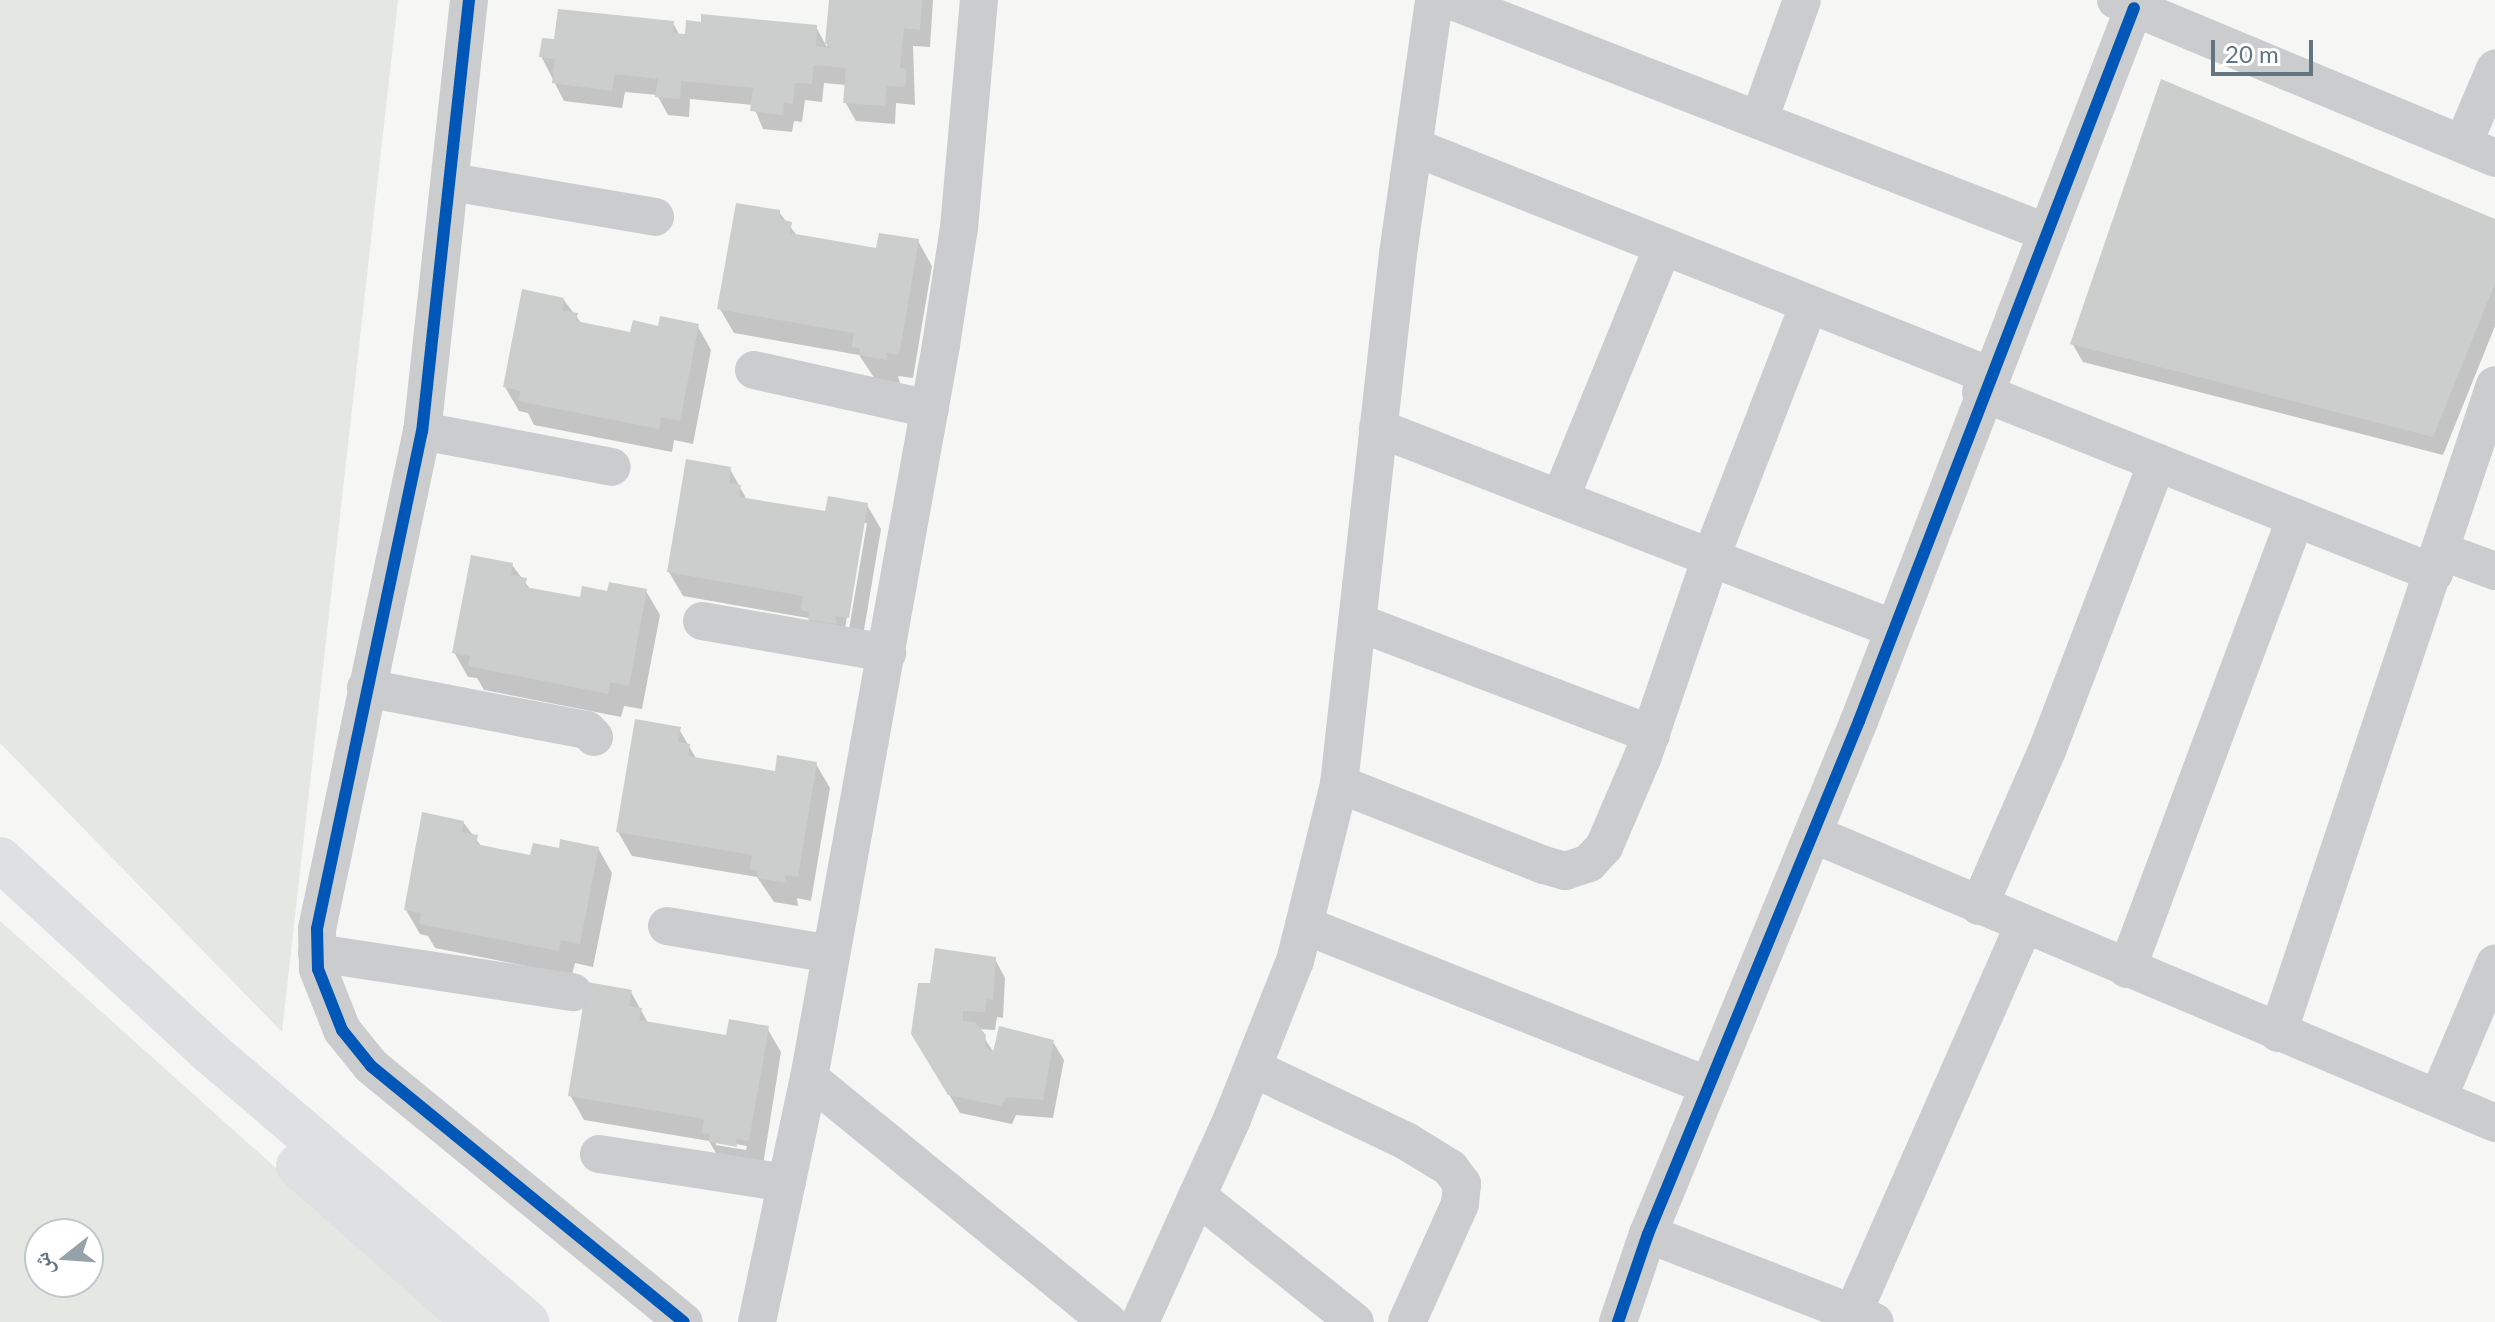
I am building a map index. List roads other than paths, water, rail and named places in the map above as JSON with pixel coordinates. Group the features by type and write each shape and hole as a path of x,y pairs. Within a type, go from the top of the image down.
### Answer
{"main road":[{"path":"0,859 212,1054 527,1322"},
{"path":"0,895 140,1027 475,1322"}],"street":[{"path":"469,0 422,431 317,929 318,969 342,1030 371,1066 684,1322"},
{"path":"757,1322 809,1078 930,409 959,228 979,0"},
{"path":"1140,1322 1253,1068 1304,925 1339,784 1378,428 1434,0"},
{"path":"1450,0 2045,232"},
{"path":"1759,120 1802,0"},
{"path":"1618,1322 1648,1234 1707,1085 1813,834 1894,629 2045,232 2125,4 2479,151 2495,69"},
{"path":"1414,147 1663,246 1985,384 2157,462 2296,518 2437,562 2495,571"},
{"path":"451,182 655,217"},
{"path":"1560,499 1663,246"},
{"path":"1339,784 1544,865 1579,869 1604,847 1651,734 1711,557 1808,307"},
{"path":"754,370 930,409"},
{"path":"2278,1033 2495,385"},
{"path":"1378,428 1894,629"},
{"path":"422,431 612,467"},
{"path":"1979,906 2048,748 2157,462"},
{"path":"2127,969 2296,518"},
{"path":"702,621 887,653"},
{"path":"1357,622 1651,734"},
{"path":"366,688 587,730 594,737"},
{"path":"1813,834 2495,1123"},
{"path":"1304,925 1707,1085"},
{"path":"1648,1234 1846,1317 2024,925"},
{"path":"667,926 830,954"},
{"path":"317,953 573,992"},
{"path":"2438,1098 2495,964"},
{"path":"1253,1068 1406,1141 1450,1168 1462,1184 1460,1204 1407,1322"},
{"path":"809,1078 1108,1322"},
{"path":"599,1154 787,1183"},
{"path":"1197,1196 1355,1322"}]}
